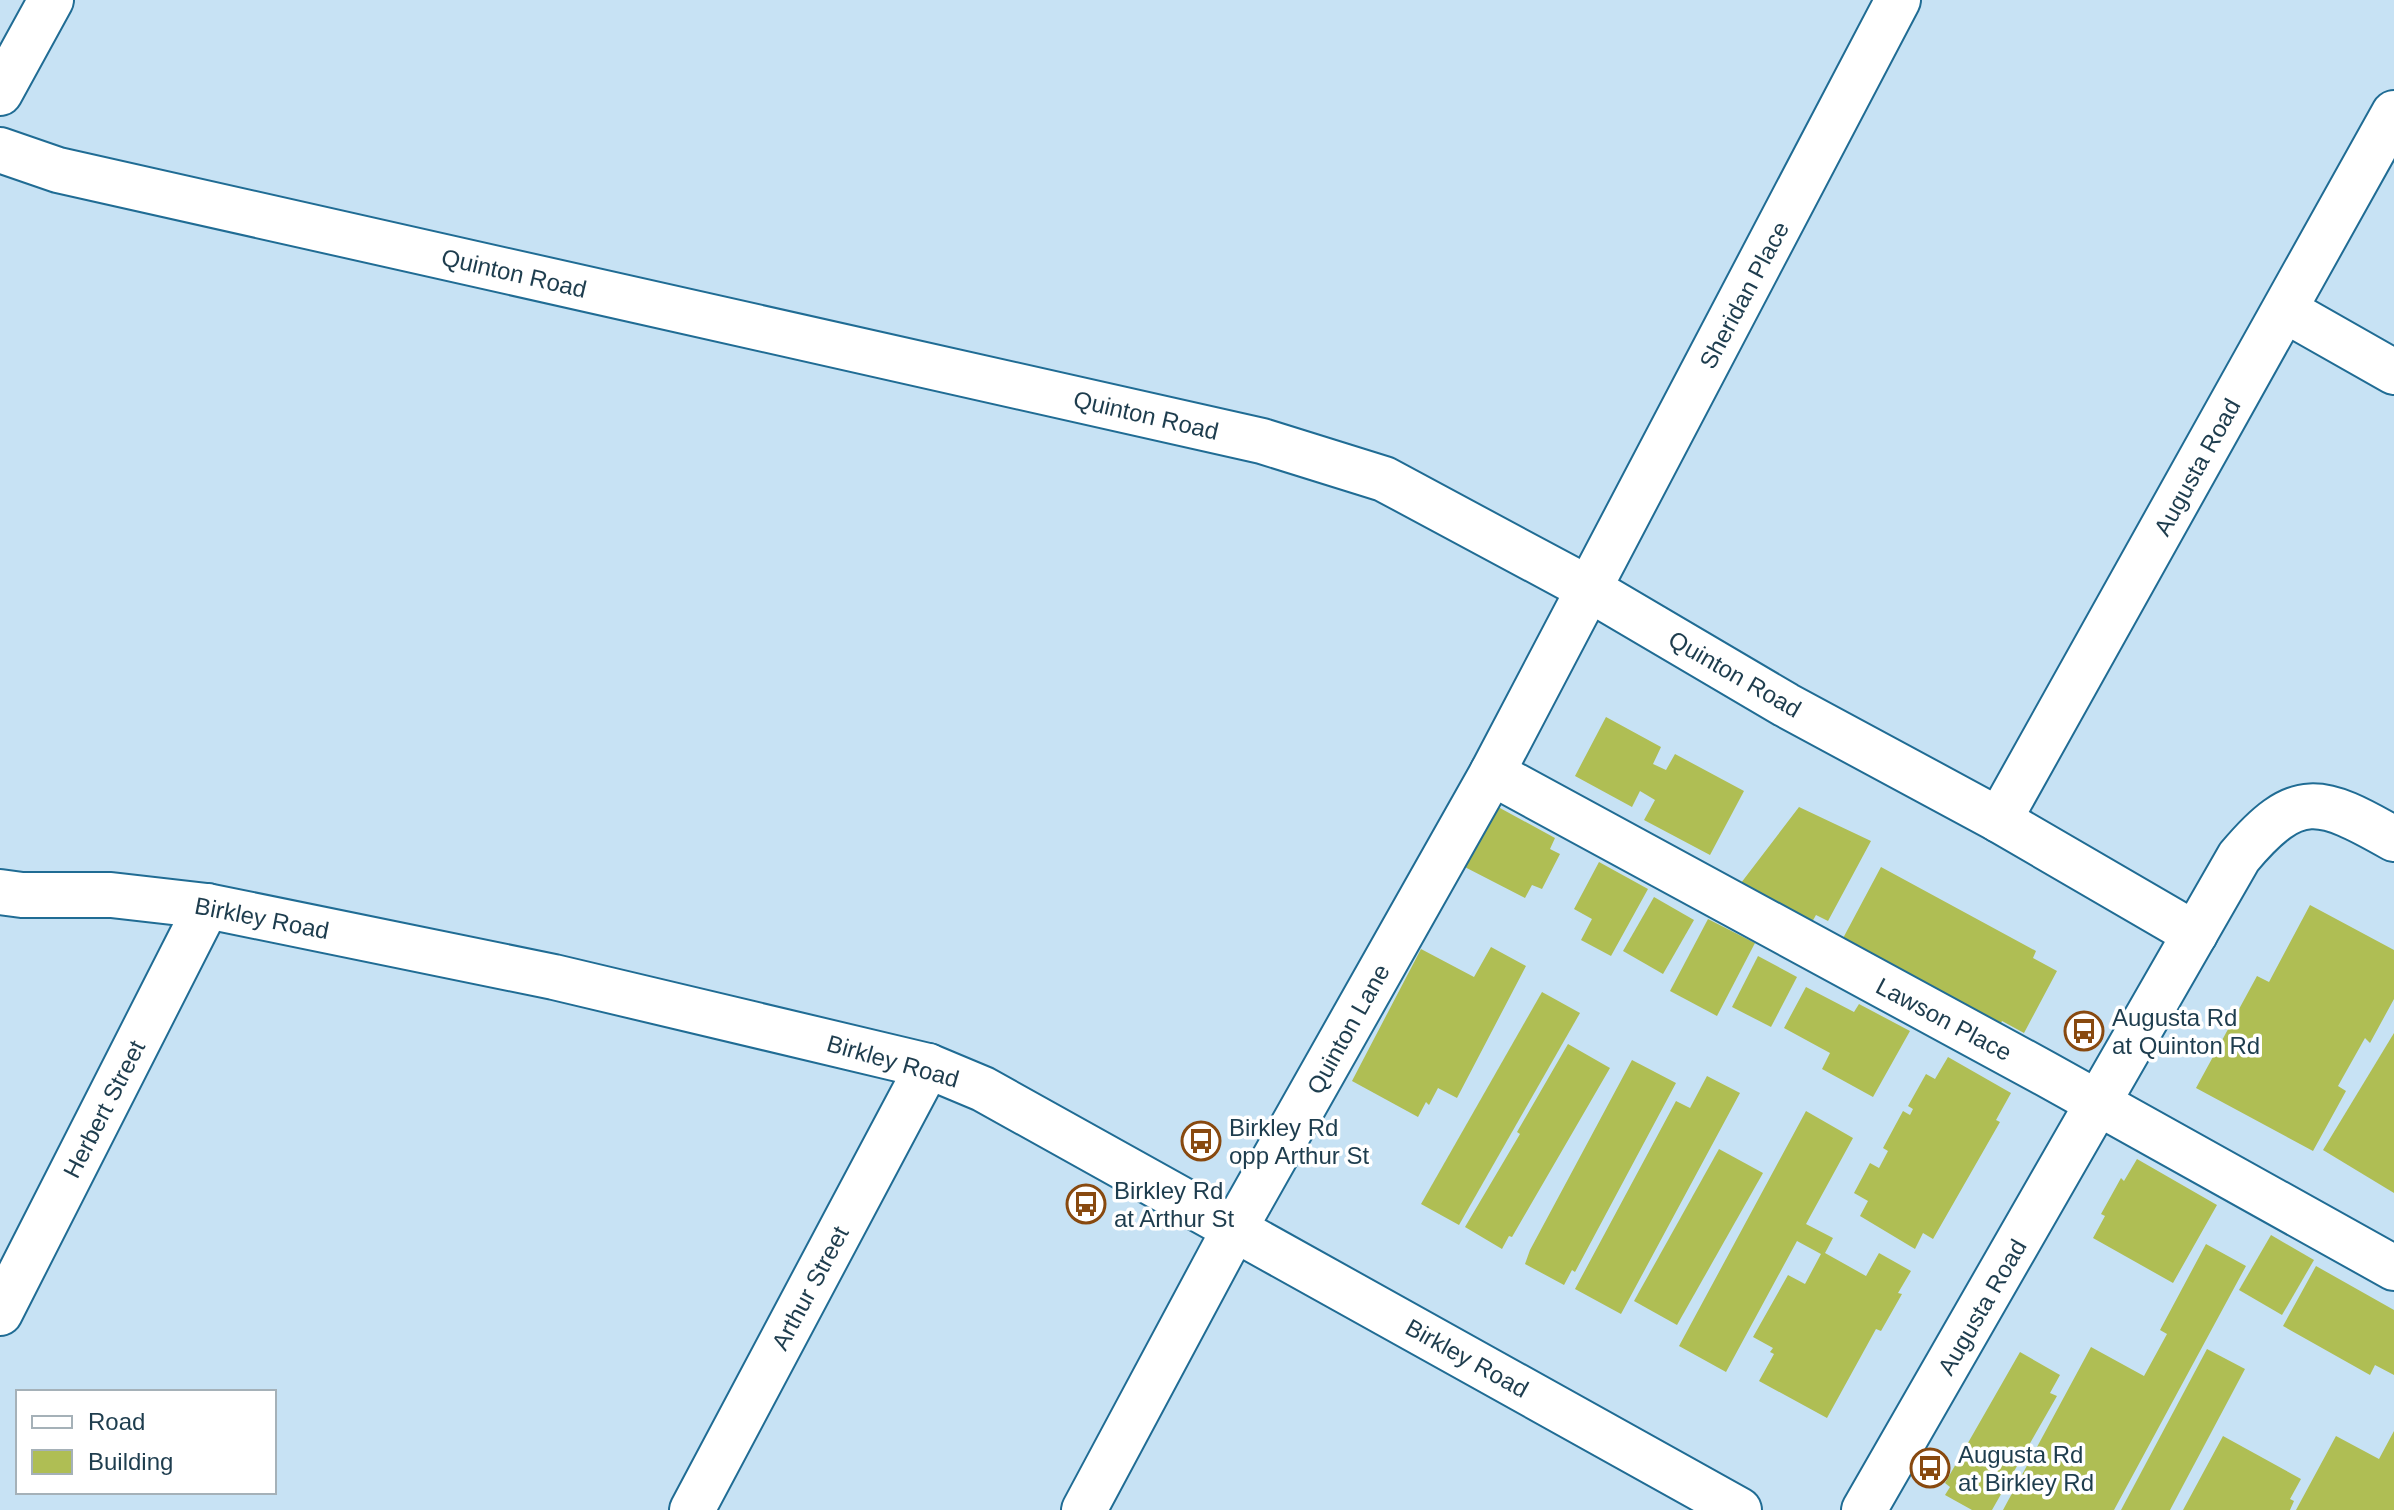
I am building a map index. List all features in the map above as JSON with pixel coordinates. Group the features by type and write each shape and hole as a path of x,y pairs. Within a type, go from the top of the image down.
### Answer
{"street":[{"path":"0,93 51,0"},
{"name":"Sheridan Place","path":"1589,589 1898,0"},
{"name":"Augusta Road","path":"1999,820 2394,113"},
{"name":"Quinton Road","path":"0,150 58,170 1262,441 1384,479 1589,589 1786,705 1999,820 2195,934"},
{"path":"2285,310 2394,372"},
{"name":"Quinton Lane","path":"1084,1510 1235,1228 1492,773 1589,589"},
{"name":"Lawson Place","path":"1492,773 2099,1103 2394,1268"},
{"path":"2099,1103 2239,857 2275,820 2295,808 2316,806 2342,811 2394,839"},
{"name":"Birkley Road","path":"0,892 22,895 111,895 207,906 554,977 928,1066 983,1089 1739,1510"},
{"name":"Herbert Street","path":"0,1313 207,906"},
{"name":"Arthur Street","path":"692,1510 928,1066"},
{"name":"Augusta Road","path":"1864,1510 2099,1103"}],"building":[{"path":"1606,717 1661,747 1653,764 1666,770 1675,754 1744,791 1710,855 1644,820 1655,800 1640,791 1632,807 1575,776"},
{"path":"1489,802 1555,838 1550,849 1560,854 1542,889 1532,885 1525,898 1457,863"},
{"path":"1799,807 1871,841 1828,921 1816,915 1812,922 1741,883"},
{"path":"1599,862 1648,889 1611,956 1581,940 1592,919 1574,909"},
{"path":"1881,867 2036,951 2033,958 2057,971 2024,1033 2002,1021 1999,1027 1841,942"},
{"path":"1654,897 1694,920 1663,974 1623,951"},
{"path":"2310,905 2394,950 2394,999 2370,1043 2365,1038 2338,1086 2346,1091 2313,1151 2196,1088 2257,976 2269,982"},
{"path":"1708,919 1755,943 1717,1016 1670,991"},
{"path":"1491,947 1526,966 1457,1098 1438,1088 1418,1117 1352,1081 1421,949 1474,977"},
{"path":"1758,956 1797,977 1771,1027 1732,1007"},
{"path":"1806,987 1854,1012 1859,1004 1910,1031 1873,1097 1822,1069 1830,1053 1784,1028"},
{"path":"1542,992 1580,1013 1459,1225 1421,1204"},
{"path":"2394,1033 2394,1193 2323,1150"},
{"path":"1568,1044 1610,1068 1512,1237 1509,1236 1502,1249 1465,1227"},
{"path":"1948,1057 2011,1093 1996,1120 2000,1122 1933,1239 1923,1233 1915,1249 1860,1216 1868,1201 1854,1193 1870,1163 1879,1168 1888,1151 1883,1148 1903,1111 1910,1115 1913,1109 1908,1106 1926,1074 1935,1079"},
{"path":"1632,1060 1676,1083 1575,1272 1572,1270 1564,1285 1525,1264"},
{"path":"1707,1076 1740,1093 1621,1314 1575,1289 1676,1101 1690,1108"},
{"path":"1806,1111 1853,1138 1806,1224 1833,1238 1825,1253 1866,1276 1879,1253 1911,1271 1881,1331 1876,1329 1827,1418 1759,1381 1774,1354 1770,1352 1773,1348 1753,1337 1788,1275 1805,1284 1821,1254 1797,1241 1726,1372 1679,1346"},
{"path":"1719,1149 1763,1173 1677,1325 1634,1301"},
{"path":"2137,1159 2217,1205 2173,1283 2093,1238 2105,1216 2101,1214 2121,1178 2124,1181"},
{"path":"2271,1235 2314,1260 2282,1315 2239,1290"},
{"path":"2206,1244 2246,1266 2114,1510 2003,1510 2091,1347 2144,1376 2167,1334 2160,1330"},
{"path":"2316,1266 2394,1310 2394,1375 2375,1365 2370,1375 2283,1326"},
{"path":"2207,1349 2245,1369 2170,1510 2121,1510"},
{"path":"2020,1352 2060,1375 2050,1393 2057,1396 1992,1510 1972,1510 1945,1495 1950,1487 1945,1483"},
{"path":"2394,1431 2394,1510 2296,1510 2336,1436 2379,1459"},
{"path":"2223,1436 2301,1479 2290,1499 2294,1501 2290,1510 2183,1510"}],"place":[{"name":"Augusta Rd at Quinton Rd","path":"2084,1031"},
{"name":"Birkley Rd opp Arthur St","path":"1201,1141"},
{"name":"Birkley Rd at Arthur St","path":"1086,1204"},
{"name":"Augusta Rd at Birkley Rd","path":"1930,1468"}]}
